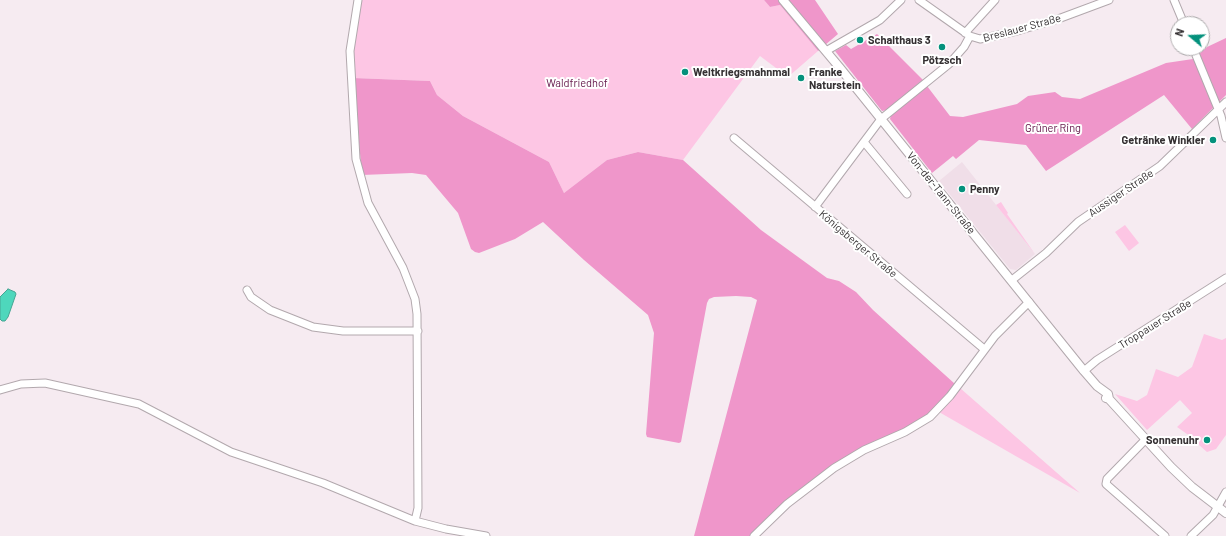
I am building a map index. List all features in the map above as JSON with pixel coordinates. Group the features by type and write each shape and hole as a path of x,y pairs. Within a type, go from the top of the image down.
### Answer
{"street":[{"path":"358,0 350,51 356,159 368,203 403,268 411,289 417,314 418,508 414,521"},
{"name":"Von-der-Tann-Straße","path":"783,0 826,50 1012,280 1097,386 1098,392 1110,400 1146,440 1192,487 1226,513"},
{"path":"826,50 880,20 901,0"},
{"path":"920,0 967,35"},
{"path":"815,207 881,119 949,64 964,47 967,35 995,0"},
{"name":"Breslauer Straße","path":"967,35 980,39 1017,31 1058,19 1109,0"},
{"path":"1176,1 1181,16"},
{"path":"1196,56 1218,109 1226,138"},
{"name":"Aussiger Straße","path":"1012,280 1046,253 1078,222 1160,166 1226,102"},
{"name":"Königsberger Straße","path":"734,138 984,349"},
{"path":"864,142 907,194"},
{"name":"Troppauer Straße","path":"1084,371 1097,360 1226,278"},
{"path":"247,290 251,297 270,310 313,327 343,331 418,331"},
{"path":"754,536 787,504 834,468 864,450 905,432 923,422 937,410 984,349 1029,302"},
{"path":"0,390 21,384 45,383 139,404 231,452 323,483 414,521 446,529 486,536"},
{"path":"1146,440 1107,480 1106,484 1165,536"},
{"path":"1191,536 1213,515 1226,492"}],"shaded area":[{"path":"962,162 1035,254 1016,270 1010,269 939,181"},
{"path":"8,289 16,294 8,317 5,321 2,321 0,319 0,297"}],"green space":[{"name":"Waldfriedhof","path":"360,0 764,0 770,7 780,5 818,51 788,77 760,56 683,160 638,152 607,160 564,193 549,162 463,116 437,95 430,81 353,78 353,40"},
{"path":"764,0 815,0 838,34 818,51 780,5 770,7"},
{"path":"877,34 925,82 887,110 882,111 835,51 846,45 851,49"},
{"name":"Grüner Ring","path":"1226,38 1226,95 1192,129 1164,95 1046,171 1026,145 979,140 956,159 953,156 932,173 890,119 891,115 927,86 950,116 963,117 1017,104 1028,96 1055,92 1062,97 1080,99 1166,63 1193,59 1196,56 1210,56 1210,46"},
{"path":"353,78 430,81 437,95 463,116 549,162 564,193 607,160 638,152 683,160 761,230 827,278 839,281 856,292 873,310 955,384 935,409 915,424 863,448 787,500 750,536 694,536 757,300 751,297 736,296 714,297 709,299 681,442 679,443 647,437 654,333 648,315 584,260 543,222 515,239 479,253 475,252 471,249 458,213 426,175 412,173 362,175"},
{"path":"1001,202 1008,213 1007,214 1035,254 996,205"},
{"path":"1125,225 1139,243 1129,251 1115,232"},
{"path":"1204,334 1222,340 1226,338 1226,435 1216,449 1207,452 1199,445 1197,441 1177,427 1192,413 1180,400 1147,430 1115,394 1137,401 1147,395 1156,369 1178,377 1192,367"},
{"path":"960,388 1080,493 939,412"}],"place":[{"name":"Schalthaus 3","path":"860,40"},
{"name":"Pötzsch","path":"942,47"},
{"name":"Weltkriegsmahnmal","path":"685,72"},
{"name":"Franke Naturstein","path":"801,78"},
{"name":"Getränke Winkler","path":"1213,140"},
{"name":"Penny","path":"962,189"},
{"name":"Sonnenuhr","path":"1207,440"}]}
